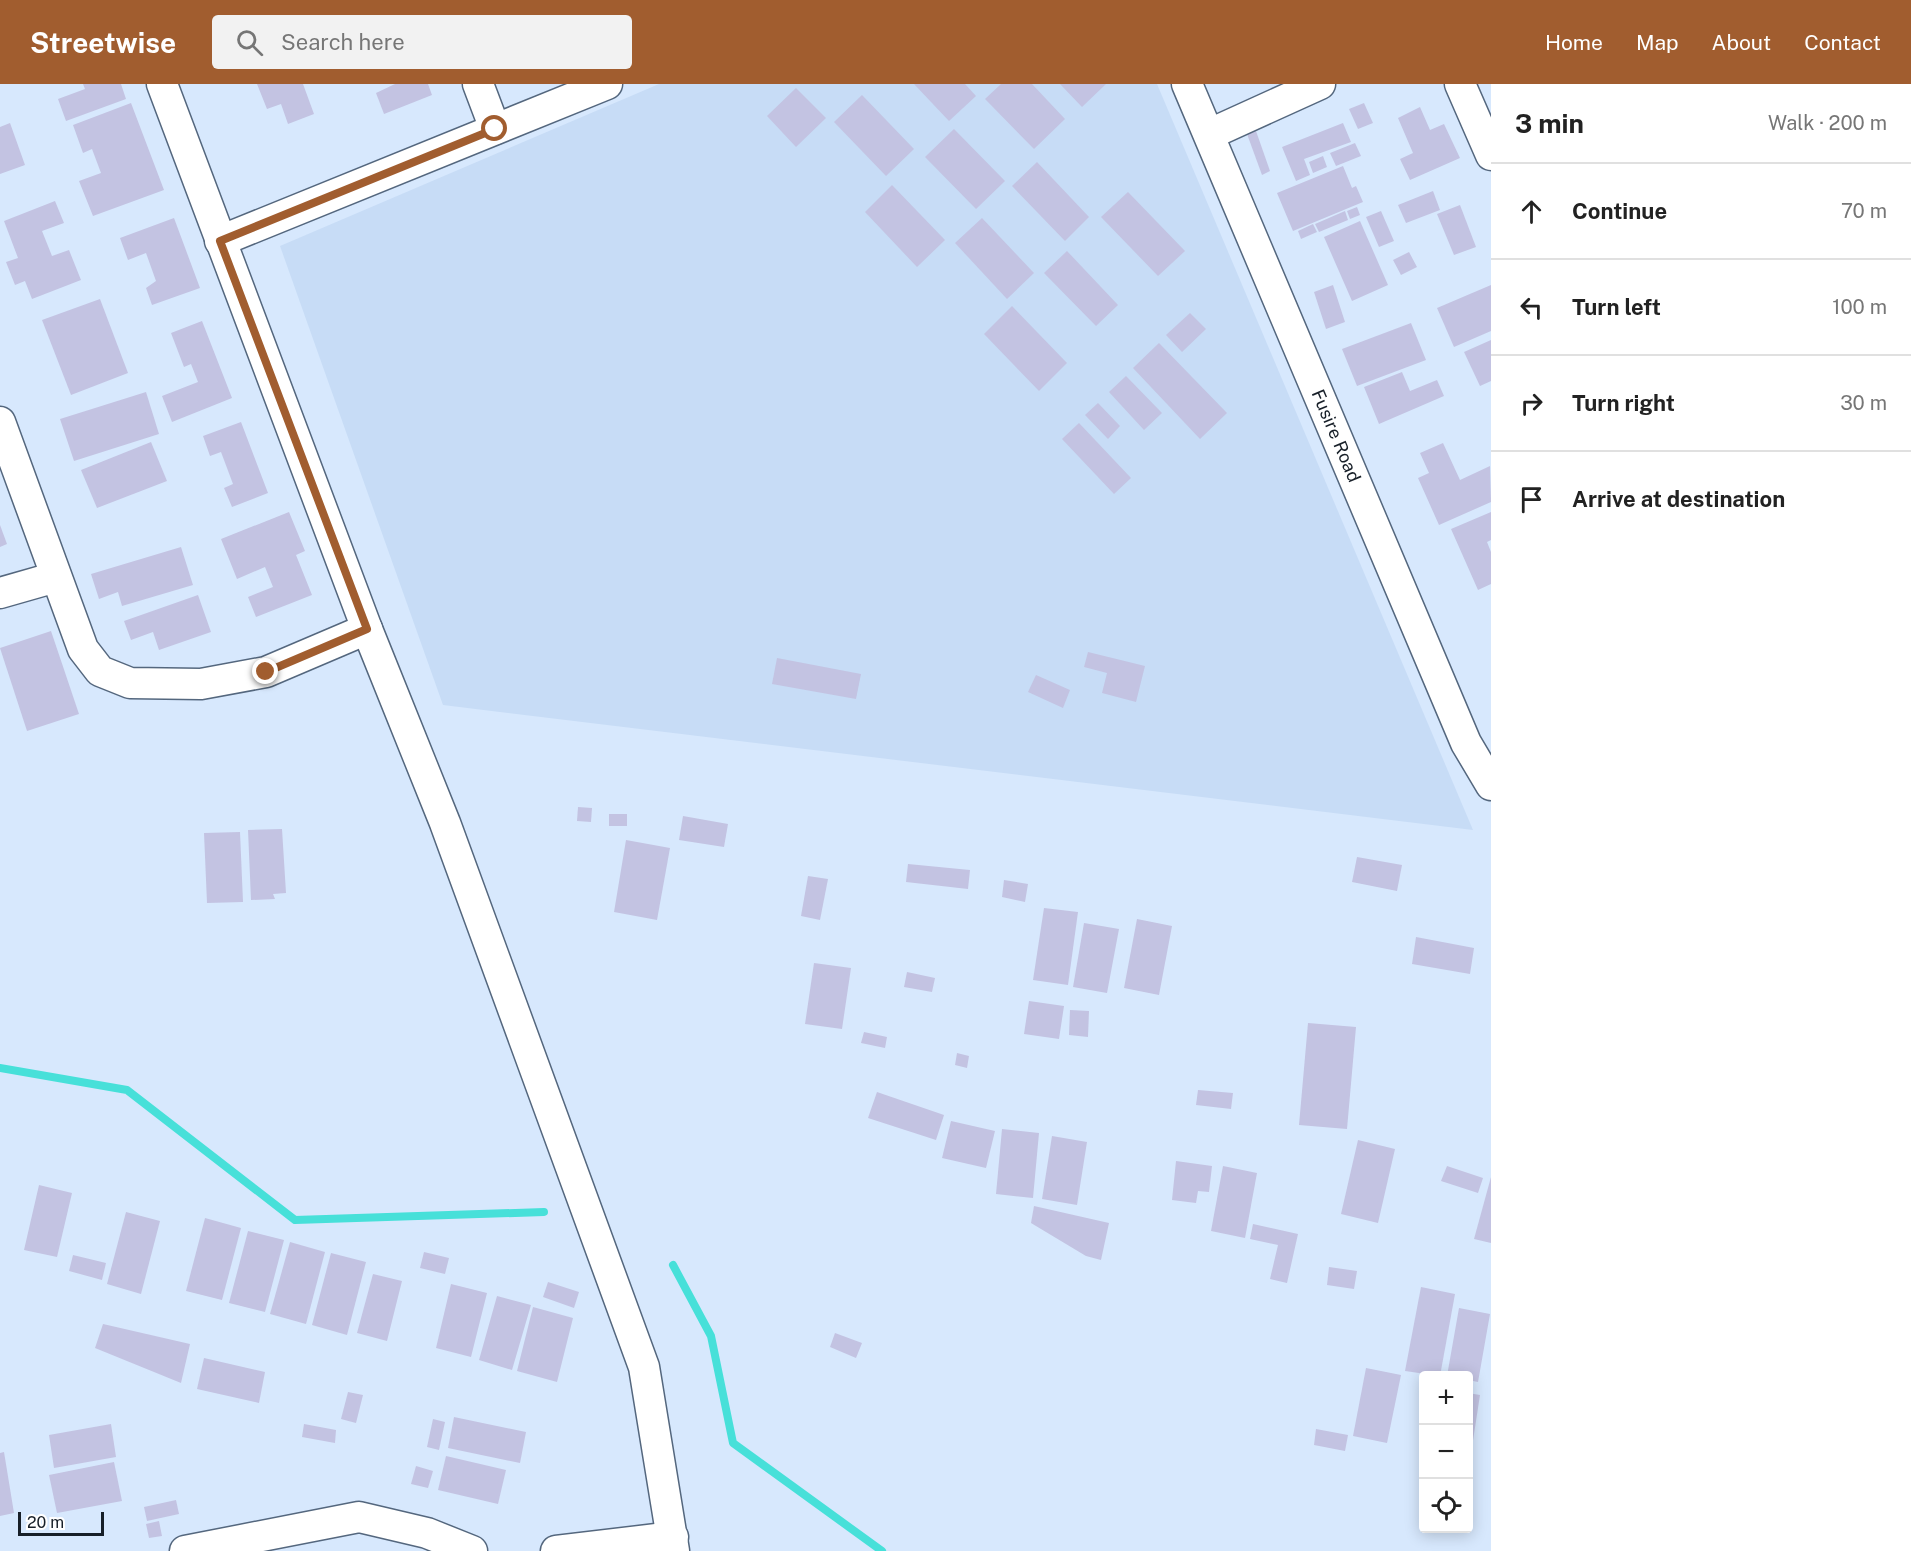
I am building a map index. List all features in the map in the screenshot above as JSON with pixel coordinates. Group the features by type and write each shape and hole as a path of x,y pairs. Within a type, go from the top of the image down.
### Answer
{"street":[{"path":"162,84 367,629 454,845 644,1367 674,1544 556,1551"},
{"path":"478,84 495,129"},
{"path":"220,241 607,84"},
{"name":"Fusire Road","path":"1188,84 1466,743 1491,785"},
{"path":"1210,134 1320,84"},
{"path":"1461,84 1491,155"},
{"path":"0,422 83,649 100,671 130,683 201,684 266,672 367,629"},
{"path":"0,592 56,577"},
{"path":"185,1551 359,1517 427,1533 472,1551"}],"shaded area":[{"path":"659,84 1157,84 1473,830 443,705 280,246"}],"building":[{"path":"83,84 121,84 126,99 66,121 58,99 85,89"},
{"path":"257,84 303,84 314,114 288,124 281,104 267,109"},
{"path":"395,84 428,84 432,95 384,114 376,93"},
{"path":"914,84 965,84 976,96 949,121"},
{"path":"1001,84 1032,84 1065,119 1034,149 985,99"},
{"path":"1060,84 1106,84 1082,107"},
{"path":"796,88 826,118 796,147 767,116"},
{"path":"862,95 914,149 886,176 834,122"},
{"path":"131,103 164,190 93,216 79,181 101,173 92,149 83,153 73,125"},
{"path":"1364,103 1373,123 1358,129 1349,109"},
{"path":"1420,107 1430,130 1444,124 1460,158 1410,180 1400,159 1413,153 1398,118"},
{"path":"10,123 25,165 0,174 0,127"},
{"path":"1343,123 1351,142 1304,159 1310,175 1296,181 1282,147"},
{"path":"954,129 1005,181 976,209 925,157"},
{"path":"1256,131 1270,171 1262,175 1247,134"},
{"path":"1355,143 1361,156 1336,166 1330,153"},
{"path":"1323,156 1327,167 1313,173 1309,162"},
{"path":"1037,162 1089,217 1065,241 1012,186"},
{"path":"1343,166 1352,188 1356,186 1363,202 1293,231 1277,193"},
{"path":"892,185 945,240 917,267 865,212"},
{"path":"1433,191 1440,210 1406,223 1398,205"},
{"path":"1128,192 1185,251 1158,276 1101,217"},
{"path":"55,201 64,223 42,231 52,256 69,250 81,280 32,299 25,281 15,285 6,262 18,258 4,221"},
{"path":"1460,205 1476,247 1454,255 1437,214"},
{"path":"1357,207 1360,215 1350,219 1347,211"},
{"path":"1345,211 1348,220 1319,232 1315,224"},
{"path":"1381,211 1394,241 1379,247 1366,217"},
{"path":"174,218 200,288 152,305 146,288 156,281 146,253 128,260 120,238"},
{"path":"982,218 1034,273 1007,299 955,243"},
{"path":"1360,221 1388,285 1352,301 1324,237"},
{"path":"1313,224 1317,232 1301,239 1298,231"},
{"path":"1067,251 1118,305 1096,326 1044,273"},
{"path":"1409,252 1417,267 1401,275 1393,260"},
{"path":"1333,285 1345,322 1326,329 1314,292"},
{"path":"1491,285 1491,331 1454,347 1437,308"},
{"path":"100,299 128,373 71,395 42,320"},
{"path":"1012,306 1067,363 1039,391 984,334"},
{"path":"1190,313 1206,329 1182,352 1166,335"},
{"path":"202,321 232,398 172,422 162,396 198,382 191,364 184,367 171,333"},
{"path":"1411,323 1426,360 1357,386 1342,349"},
{"path":"1491,340 1491,381 1480,386 1464,352"},
{"path":"1159,343 1227,413 1200,439 1133,368"},
{"path":"1402,372 1410,391 1437,380 1444,396 1379,424 1364,387"},
{"path":"1126,376 1162,413 1144,430 1109,392"},
{"path":"146,392 159,434 74,461 60,419"},
{"path":"1098,403 1120,426 1108,439 1085,415"},
{"path":"241,422 268,493 232,507 224,488 233,484 221,452 210,456 203,436"},
{"path":"1079,423 1131,478 1114,494 1062,439"},
{"path":"151,442 167,481 97,508 81,470"},
{"path":"1443,443 1460,480 1490,466 1491,502 1439,525 1418,478 1429,473 1420,453"},
{"path":"289,512 305,551 296,555 312,595 256,617 248,597 273,587 265,567 237,579 221,539"},
{"path":"1491,512 1491,540 1487,542 1491,552 1491,584 1478,590 1451,529"},
{"path":"0,525 7,544 0,547"},
{"path":"181,547 193,585 122,606 118,592 99,599 91,574"},
{"path":"198,595 211,632 159,650 153,632 131,640 124,621"},
{"path":"51,631 79,714 27,731 0,648"},
{"path":"1088,652 1145,666 1136,702 1102,693 1107,673 1084,667"},
{"path":"777,658 861,674 856,699 772,684"},
{"path":"1036,675 1070,690 1063,708 1028,692"},
{"path":"578,807 592,808 591,822 577,821"},
{"path":"609,814 627,814 627,826 609,826"},
{"path":"683,816 728,824 724,847 679,840"},
{"path":"282,829 286,893 273,894 275,899 251,900 248,830"},
{"path":"240,832 243,902 207,903 204,833"},
{"path":"626,840 670,848 657,920 614,912"},
{"path":"1357,857 1402,865 1397,891 1352,882"},
{"path":"908,864 970,870 968,889 906,882"},
{"path":"808,876 828,879 820,920 801,916"},
{"path":"1004,880 1028,884 1025,902 1002,897"},
{"path":"1044,908 1078,912 1068,985 1033,980"},
{"path":"1137,919 1172,926 1159,995 1124,988"},
{"path":"1084,923 1119,929 1107,993 1073,987"},
{"path":"1416,937 1474,948 1470,974 1412,964"},
{"path":"814,963 851,968 842,1029 805,1024"},
{"path":"907,972 935,978 932,992 904,987"},
{"path":"1029,1001 1064,1006 1059,1039 1024,1034"},
{"path":"1070,1010 1089,1011 1088,1037 1069,1035"},
{"path":"1308,1023 1356,1027 1347,1129 1299,1125"},
{"path":"864,1032 887,1037 885,1048 861,1043"},
{"path":"957,1053 969,1056 967,1068 955,1065"},
{"path":"1198,1090 1233,1093 1231,1109 1196,1105"},
{"path":"877,1092 944,1115 936,1140 868,1118"},
{"path":"951,1121 995,1131 986,1168 942,1158"},
{"path":"1002,1129 1039,1133 1033,1198 996,1194"},
{"path":"1052,1136 1087,1142 1077,1205 1042,1199"},
{"path":"1358,1140 1395,1149 1378,1223 1341,1214"},
{"path":"1176,1161 1212,1166 1209,1192 1198,1191 1196,1203 1172,1200"},
{"path":"1223,1166 1257,1173 1245,1238 1211,1231"},
{"path":"1447,1166 1483,1178 1478,1193 1441,1181"},
{"path":"1491,1177 1491,1243 1474,1239"},
{"path":"39,1185 72,1193 57,1257 24,1250"},
{"path":"1034,1206 1109,1223 1101,1260 1086,1256 1031,1223"},
{"path":"126,1212 160,1221 141,1294 107,1284"},
{"path":"205,1218 241,1228 222,1300 186,1291"},
{"path":"1253,1224 1298,1234 1287,1283 1270,1279 1278,1245 1250,1239"},
{"path":"248,1231 284,1240 265,1312 229,1303"},
{"path":"290,1242 325,1252 306,1324 270,1314"},
{"path":"424,1252 449,1258 445,1274 420,1268"},
{"path":"331,1253 366,1262 347,1335 312,1325"},
{"path":"73,1255 106,1263 102,1280 69,1271"},
{"path":"1329,1267 1357,1271 1354,1289 1327,1285"},
{"path":"373,1274 402,1281 387,1341 357,1333"},
{"path":"548,1282 579,1292 574,1308 543,1297"},
{"path":"451,1284 487,1293 471,1357 436,1348"},
{"path":"1421,1287 1455,1294 1441,1371 1419,1371 1419,1373 1405,1371"},
{"path":"497,1296 531,1305 512,1370 479,1360"},
{"path":"533,1307 573,1318 557,1382 517,1371"},
{"path":"1459,1308 1490,1314 1478,1382 1473,1381 1473,1371 1448,1371"},
{"path":"103,1324 190,1344 181,1383 95,1348"},
{"path":"835,1333 862,1343 856,1358 830,1347"},
{"path":"204,1358 265,1372 259,1403 197,1389"},
{"path":"1366,1368 1401,1375 1387,1443 1353,1436"},
{"path":"348,1392 363,1395 356,1423 341,1419"},
{"path":"1473,1394 1480,1395 1473,1440"},
{"path":"454,1417 526,1432 520,1463 448,1448"},
{"path":"433,1419 445,1422 439,1450 427,1447"},
{"path":"111,1424 116,1457 54,1468 49,1435"},
{"path":"304,1424 336,1430 335,1443 302,1437"},
{"path":"1316,1429 1348,1435 1345,1451 1314,1445"},
{"path":"4,1452 14,1513 0,1516 0,1453"},
{"path":"446,1456 506,1470 498,1504 438,1490"},
{"path":"114,1462 122,1501 57,1513 49,1475"},
{"path":"416,1466 433,1471 428,1488 411,1484"},
{"path":"176,1500 179,1514 147,1521 144,1507"},
{"path":"159,1521 162,1536 149,1538 146,1524"}],"waterway":[{"path":"0,1068 127,1090 295,1220 544,1212"},
{"path":"673,1265 711,1336 733,1443 882,1551"}],"route":[{"path":"266,672 367,629 220,241 495,129"}]}
